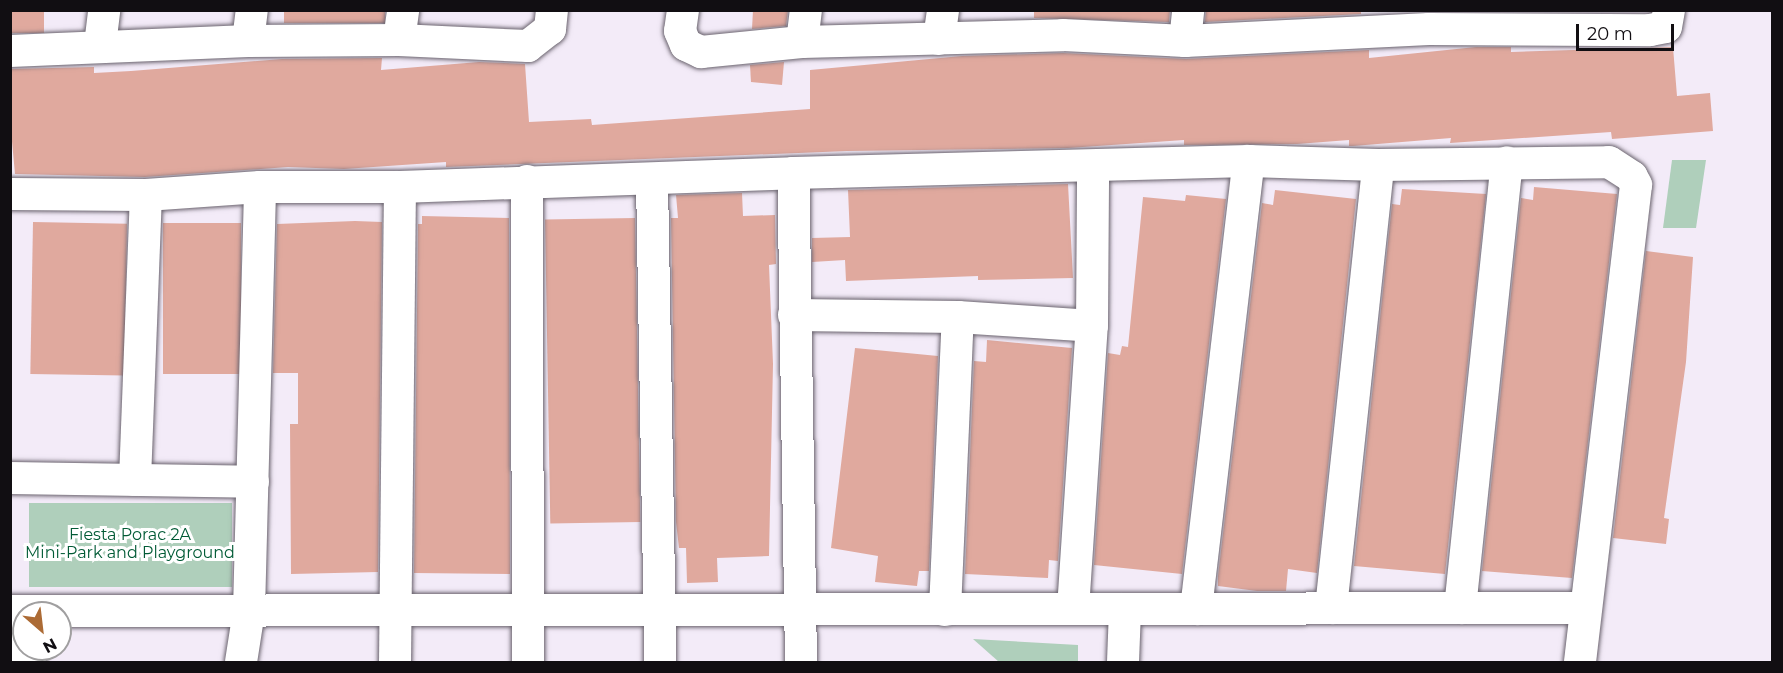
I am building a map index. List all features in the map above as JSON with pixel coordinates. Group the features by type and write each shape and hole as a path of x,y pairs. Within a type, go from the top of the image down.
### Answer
{"street":[{"path":"100,45 104,10"},
{"path":"10,51 100,45 250,26 401,26 528,46 550,29 552,10"},
{"path":"683,10 680,31 687,45 701,52 941,25 1065,23 1186,26 1430,20 1546,20 1650,30 1668,19"},
{"path":"802,42 806,10"},
{"path":"1196,609 1249,161"},
{"path":"10,195 146,195 260,188 400,187 527,181 652,180 793,173 1093,167 1249,161 1378,165 1609,162 1625,169 1636,185 1580,663"},
{"path":"1460,608 1508,162"},
{"path":"1331,609 1378,165"},
{"path":"1073,609 1092,326 1093,167"},
{"path":"793,173 801,663"},
{"path":"652,180 660,663"},
{"path":"527,181 528,663"},
{"path":"395,663 400,187"},
{"path":"241,663 249,611 260,188"},
{"path":"135,480 146,195"},
{"path":"794,315 958,317 1092,326"},
{"path":"945,610 958,317"},
{"path":"10,478 253,482"},
{"path":"10,593 10,621"},
{"path":"11,611 1586,608"},
{"path":"1123,663 1125,609"},
{"path":"10,638 30,663"}],"green space":[{"path":"1672,160 1706,160 1696,228 1663,228"},
{"name":"Fiesta Porac 2A Mini-Park and Playground","path":"29,503 232,503 232,587 29,587"},
{"path":"973,639 1078,645 1078,662 999,662"}],"building":[{"path":"10,10 44,10 44,33 10,33"},
{"path":"284,10 385,10 385,23 284,23"},
{"path":"753,10 788,10 786,26 752,29"},
{"path":"1034,10 1170,10 1169,22 1034,18"},
{"path":"1206,10 1361,10 1361,14 1205,22"},
{"path":"1476,47 1511,47 1511,52 1673,47 1677,96 1710,93 1713,131 1612,139 1611,132 1450,143 1451,138 1353,146 1349,146 1349,140 1297,144 1184,145 1184,140 1068,148 847,151 446,167 446,162 344,169 288,167 145,177 15,174 10,120 10,69 94,67 94,73 282,59 382,58 381,70 479,62 525,64 529,122 591,119 592,125 810,109 810,70 962,56 1063,53 1186,59 1369,50 1369,58"},
{"path":"784,62 782,85 751,82 750,65"},
{"path":"1068,184 1073,278 978,280 978,276 846,281 845,260 812,262 812,238 850,237 848,190"},
{"path":"1534,187 1617,194 1572,578 1482,571 1521,198 1533,200"},
{"path":"1402,189 1486,194 1445,574 1354,566 1392,204 1400,205"},
{"path":"1275,190 1356,199 1317,573 1288,569 1286,591 1257,591 1218,586 1218,576 1262,203 1273,205"},
{"path":"742,193 743,216 775,215 776,264 769,265 773,364 769,556 717,558 718,582 687,583 686,548 679,548 676,522 671,218 678,218 676,195"},
{"path":"1186,195 1226,199 1182,574 1094,565 1108,353 1120,355 1122,346 1128,347 1143,197 1185,201"},
{"path":"422,216 509,218 510,574 414,573 418,224 422,224"},
{"path":"635,218 640,522 550,524 545,220"},
{"path":"33,222 127,224 124,376 30,374"},
{"path":"382,222 378,572 291,574 290,424 298,424 298,373 273,373 277,224"},
{"path":"163,223 241,223 241,374 163,374"},
{"path":"1646,251 1693,257 1686,362 1664,518 1669,519 1666,544 1613,538"},
{"path":"987,340 1072,348 1058,561 1049,560 1048,578 965,574 974,361 986,362"},
{"path":"855,348 938,356 929,571 919,571 917,586 875,582 878,556 831,548"}]}
